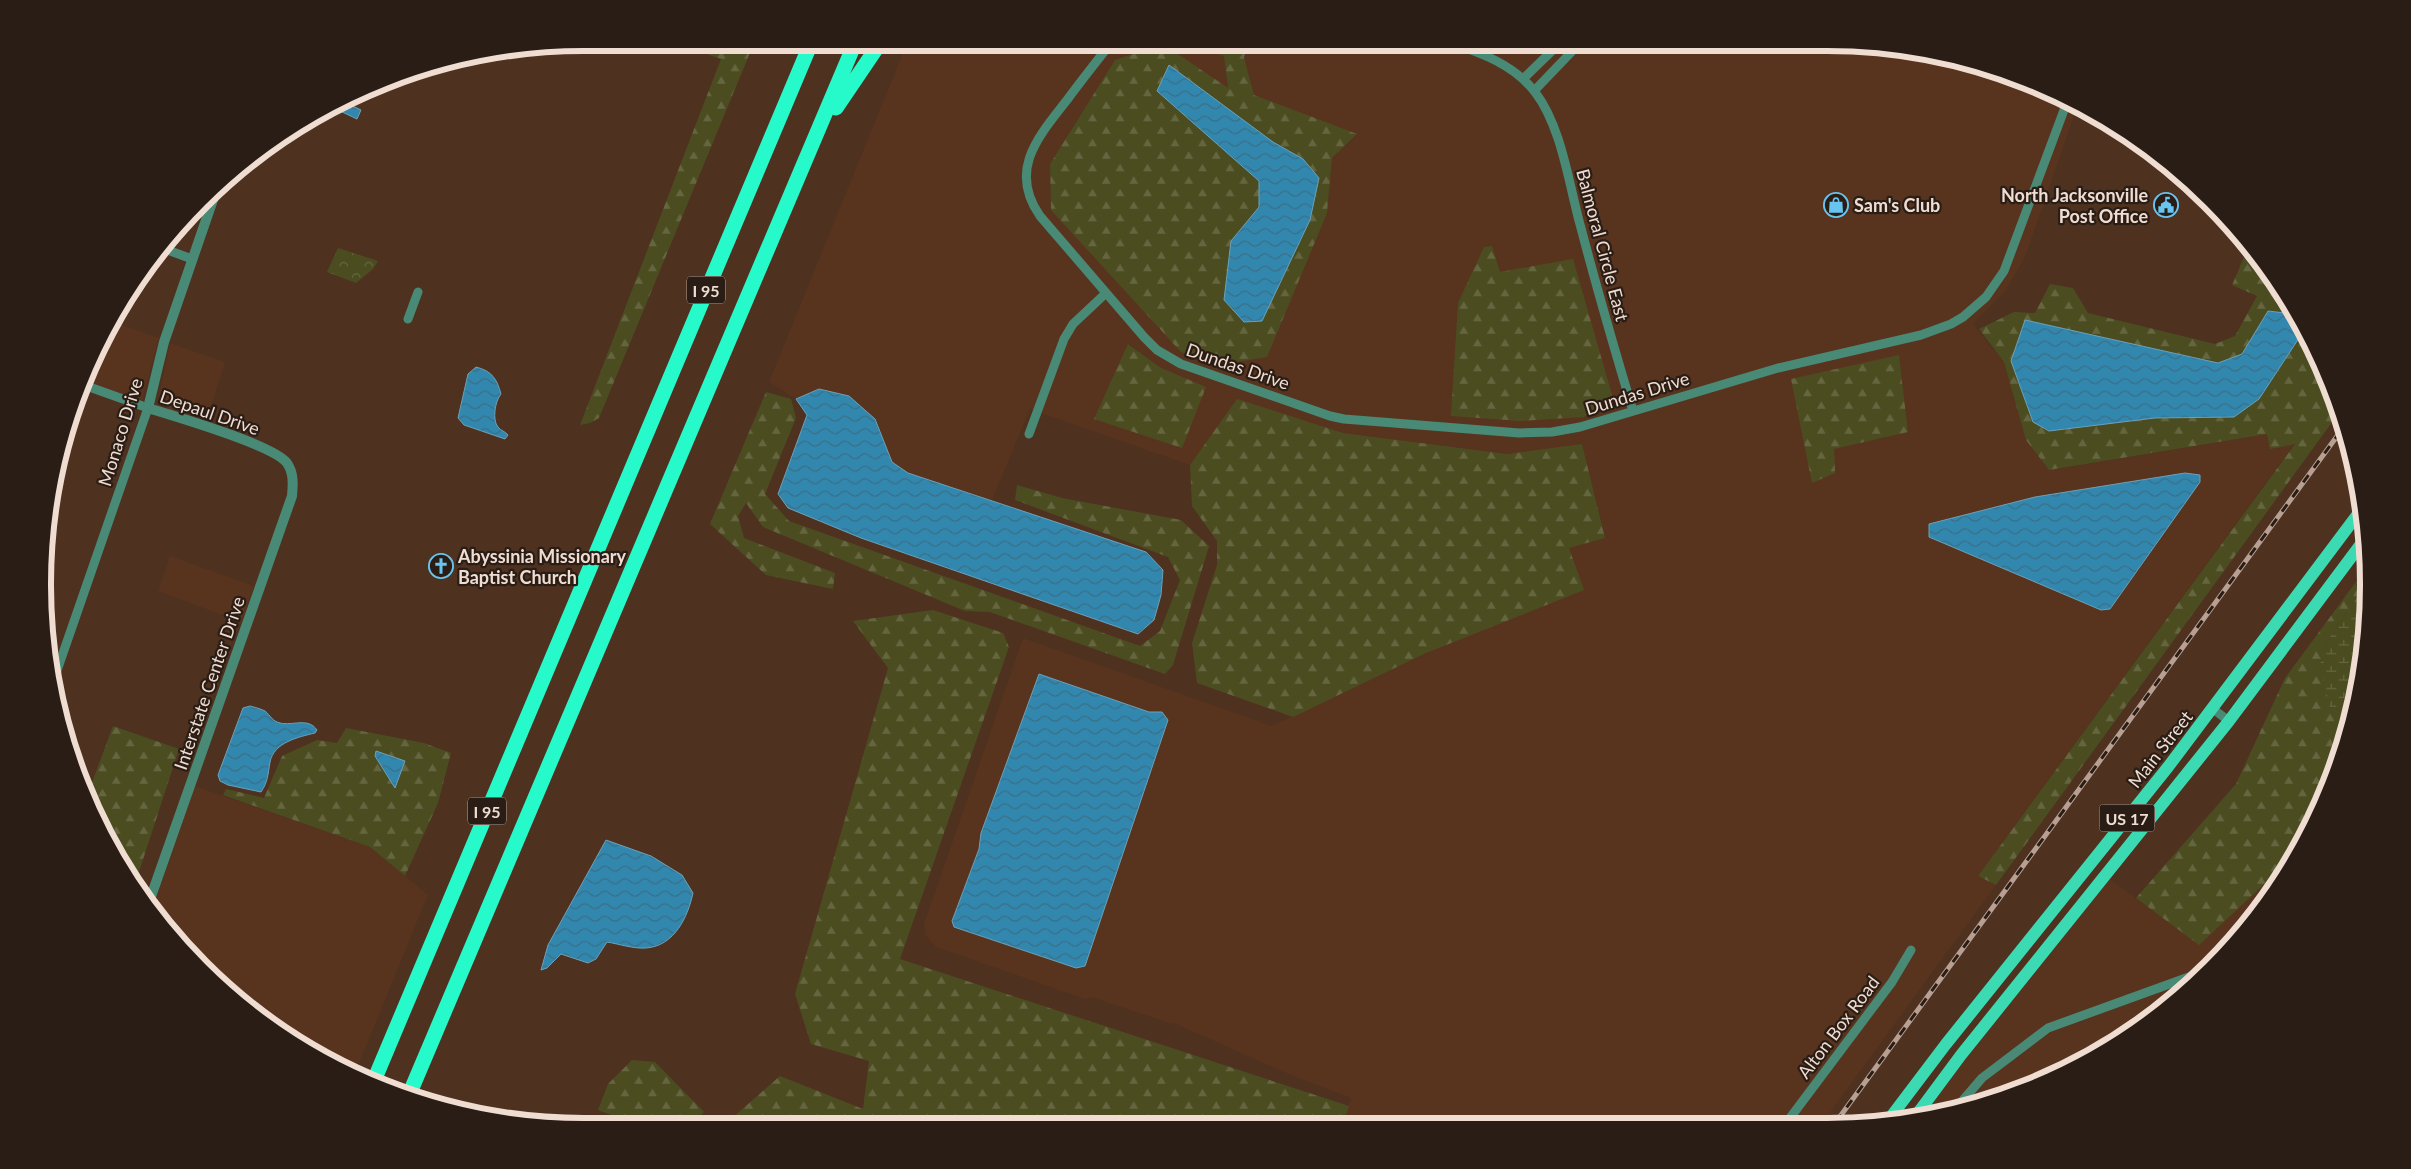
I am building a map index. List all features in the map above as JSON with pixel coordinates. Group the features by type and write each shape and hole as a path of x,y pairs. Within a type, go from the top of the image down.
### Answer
{"highway":[{"path":"778,118 797,51"},
{"name":"I 95","path":"376,1075 807,51"},
{"name":"I 95","path":"412,1089 851,51"},
{"path":"814,141 874,51"}],"main road":[{"name":"Main Street","path":"1894,1113 1946,1044 2213,709 2355,518"},
{"name":"Main Street","path":"1921,1109 1961,1055 2229,721 2359,547"}],"street":[{"name":"Dundas Drive","path":"1104,51 1036,140 1026,172 1027,186 1032,206 1105,294 1157,350 1172,360 1330,416 1537,434 1580,427 1778,368 1921,335 1950,324 1976,307 1996,285 2013,252 2066,108"},
{"name":"Balmoral Circle East","path":"1474,51 1508,67 1523,79 1534,91 1545,110 1563,161 1633,411"},
{"path":"1523,79 1551,51"},
{"path":"1534,91 1572,51"},
{"name":"Monaco Drive","path":"58,668 148,408 164,342 212,203"},
{"path":"169,251 192,259"},
{"path":"408,319 418,292"},
{"path":"1029,434 1064,339 1073,324 1105,294"},
{"name":"Depaul Drive","path":"90,387 270,449 287,463 291,471"},
{"name":"Interstate Center Drive","path":"151,895 292,496 293,482 291,471"},
{"path":"2213,709 2229,721"},
{"name":"Alton Box Road","path":"1790,1118 1892,982 1911,950"},
{"path":"1963,1101 1982,1078 2048,1028 2186,978"}],"shaded area":[{"path":"904,51 1142,51 1115,60 1050,164 1051,210 1327,213 1332,158 1357,135 1254,95 1244,57 1246,51 1861,52 1931,61 1965,69 2031,92 2075,113 2025,257 2006,290 1973,324 2004,362 2026,440 2049,470 2267,434 2295,443 1978,876 1996,885 1826,1118 1345,1118 1351,1098 1293,1076 1174,1023 1091,997 1085,999 936,947 926,936 924,924 1023,638 1272,726 1426,653 1569,548 1605,538 1582,444 1507,454 1343,433 1237,400 1190,465 1030,409 992,500 908,473 892,462 875,419 819,389 796,399 769,382","holes":["1492,246 1499,272 1484,247","1129,344 1161,368 1095,419","1899,356 1908,432 1834,449"]},
{"path":"1173,51 1209,51 1224,56 1228,89"},
{"path":"120,324 159,338 140,409 88,392 106,349"},
{"path":"170,343 225,362 206,423 169,410 160,401 159,395"},
{"path":"170,556 254,586 241,622 158,591"},
{"path":"195,786 370,847 428,895 358,1067 288,1028 260,1008 207,962 155,901"},
{"path":"2273,876 2250,909 2204,962 2151,1008 2123,1028 2062,1063 2031,1077 1965,1100 1929,1108 1964,1061 2110,879 2199,944"}],"green space":[{"path":"698,51 751,51 599,418 590,423 580,425 721,59"},
{"path":"1142,51 1173,51 1228,88 1224,56 1209,51 1246,51 1244,57 1254,95 1357,134 1332,158 1327,213 1267,357 1217,365 1181,352 1051,210 1050,164 1115,60","holes":["1158,91 1273,142 1303,159 1224,300 1231,241 1259,206 1259,181"]},
{"path":"1492,246 1500,272 1573,259 1612,395 1584,417 1521,421 1451,416 1458,303 1484,247"},
{"path":"338,248 378,261 373,269 356,283 327,272"},
{"path":"2245,254 2270,288 2285,313 2268,311 2242,354 2218,363 2025,321 2155,418 2234,417 2259,399 2299,338 2319,380 2333,420 1996,885 1978,876 2295,444 2270,449 2267,434 2049,470 2026,440 2004,362 1979,329 2014,312 2035,313 2050,284 2073,288 2088,313 2215,344 2235,336 2257,296 2232,285"},
{"path":"1128,344 1161,368 1206,387 1182,448 1094,419"},
{"path":"1899,355 1908,432 1834,449 1835,473 1812,483 1791,379"},
{"path":"766,392 791,399 796,418 765,494 789,521 1140,646 1160,631 1180,580 1168,557 1015,500 1017,485 1062,498 1181,520 1209,546 1173,665 1165,674 990,612 965,611 763,527 746,503 738,516 744,538 835,573 833,589 766,575 710,524"},
{"path":"1237,399 1343,433 1507,454 1582,444 1605,538 1569,548 1584,590 1426,653 1293,717 1197,683 1192,643 1217,565 1217,541 1192,506 1190,465"},
{"path":"2360,577 2360,593 2324,646 2330,707 2344,713 2319,789 2305,820 2273,876 2199,945 2136,898 2236,784 2285,678"},
{"path":"2360,593 2355,654 2344,713 2330,707 2320,667 2324,646"},
{"path":"933,610 1003,633 1009,647 900,959 1349,1106 1345,1118 732,1118 780,1076 863,1109 869,1061 811,1044 795,994 888,668 853,621"},
{"path":"113,726 179,749 138,876 106,820 91,786"},
{"path":"346,728 424,743 451,753 438,803 405,876 370,847 223,795 226,789 264,798 282,756 317,740 337,743"},
{"path":"632,1060 655,1062 704,1112 698,1118 619,1118 598,1110 608,1084"}],"water":[{"path":"1169,65 1273,142 1303,159 1319,178 1310,220 1262,321 1244,322 1224,300 1231,241 1259,207 1259,181 1157,91"},
{"path":"351,105 361,110 357,119 340,111"},
{"path":"2268,311 2285,313 2299,338 2259,399 2234,417 2155,418 2049,431 2033,422 2011,361 2025,320 2218,363 2242,354"},
{"path":"476,367 490,373 498,384 501,394 496,406 495,420 498,427 508,435 505,439 464,425 458,418 468,374"},
{"path":"819,389 849,396 875,419 892,462 908,473 1146,552 1163,570 1161,595 1154,620 1138,634 861,538 788,508 778,494 807,415 796,399"},
{"path":"2185,473 2200,475 2200,482 2110,609 2101,610 1929,537 1929,524 2035,497"},
{"path":"1039,674 1149,712 1162,712 1168,720 1085,966 1076,968 954,927 952,921 979,849 981,833"},
{"path":"250,706 265,711 277,722 285,724 305,723 317,730 315,733 288,742 276,750 272,755 266,781 261,792 228,785 220,781 218,775 243,708"},
{"path":"376,751 405,761 395,788 375,756"},
{"path":"606,840 651,856 682,875 693,893 684,920 672,936 656,946 637,948 607,942 596,959 588,963 561,954 547,968 541,970 548,945"}],"railway":[{"path":"1839,1118 2338,435"}],"place":[{"name":"Sam's Club","path":"1836,205"},
{"name":"North Jacksonville Post Office","path":"2166,205"},
{"name":"Abyssinia Missionary Baptist Church","path":"441,566"}]}
